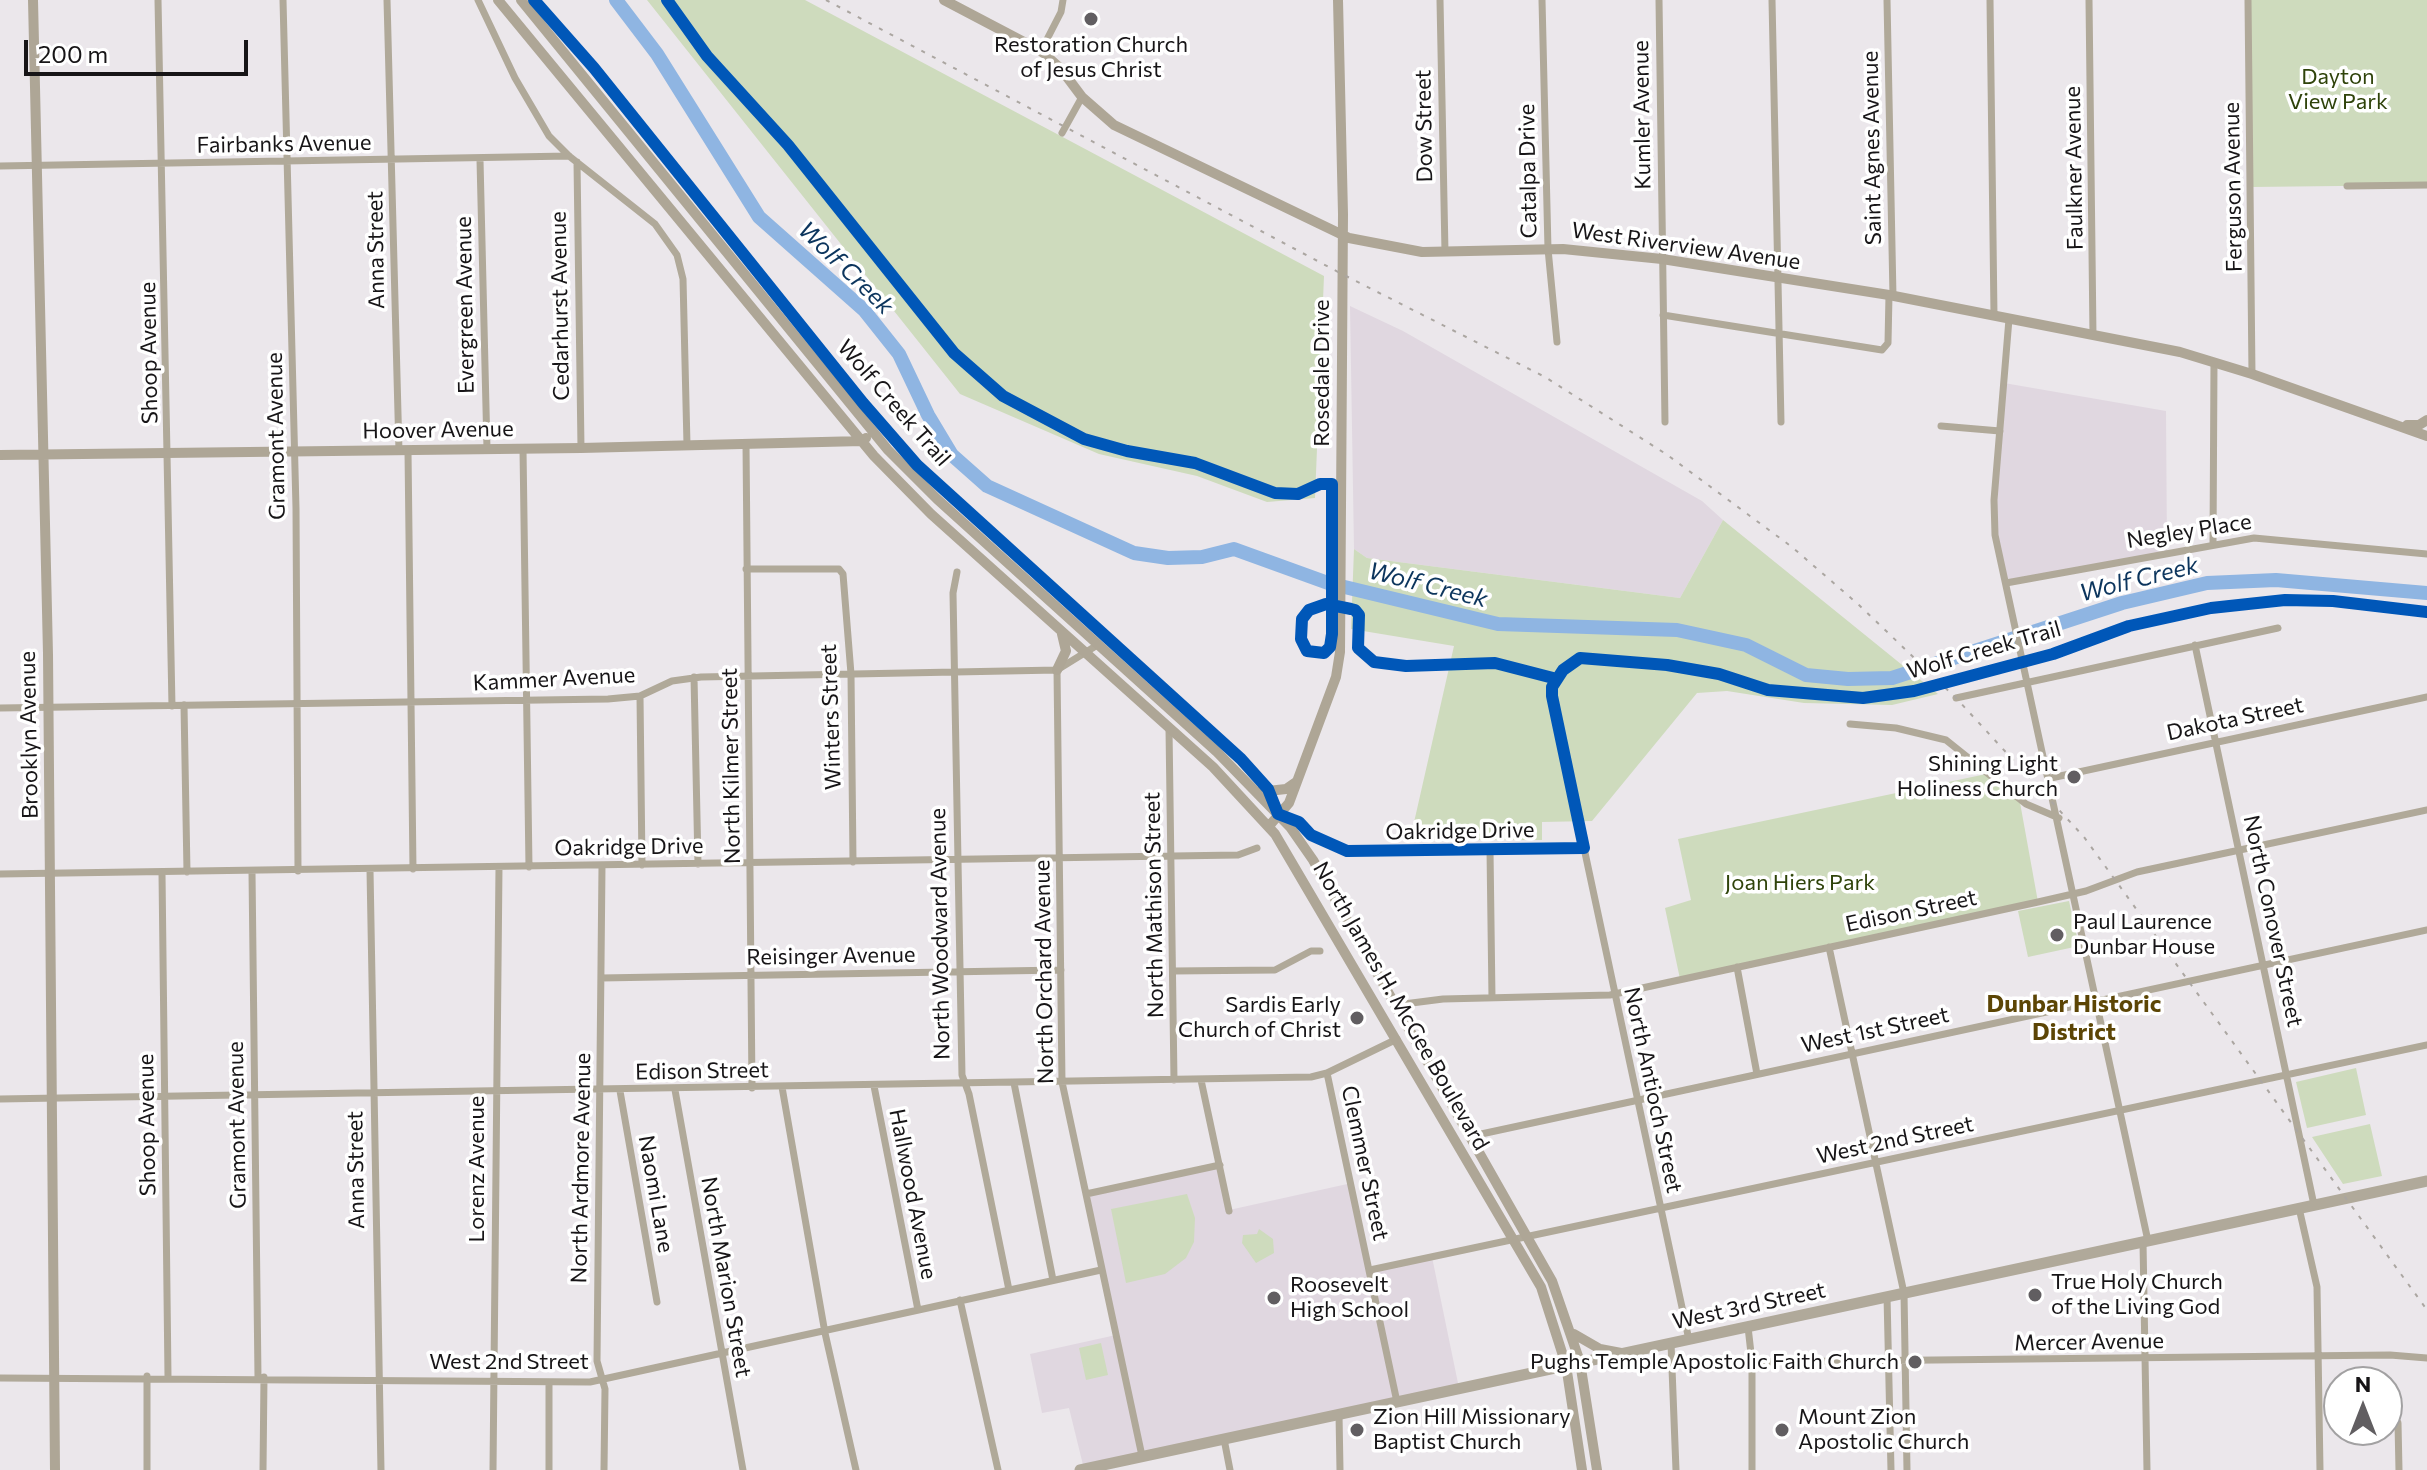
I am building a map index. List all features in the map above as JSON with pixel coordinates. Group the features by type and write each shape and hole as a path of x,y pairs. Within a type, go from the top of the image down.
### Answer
{"main road":[{"name":"West 3rd Street","path":"1080,1470 1109,1467 1142,1456 2427,1181"}],"street":[{"name":"Brooklyn Avenue","path":"33,0 45,455 55,1470"},
{"name":"Shoop Avenue","path":"158,0 172,706"},
{"name":"Gramont Avenue","path":"283,0 294,452 298,871"},
{"name":"Anna Street","path":"387,0 404,451 413,869"},
{"path":"478,0 531,107 549,136 569,156 655,224 677,255 683,279 687,445"},
{"name":"North James H. McGee Boulevard","path":"498,0 862,441 931,514 1213,767 1269,826 1305,880 1541,1287 1566,1365 1582,1470"},
{"path":"512,15 521,0"},
{"name":"North James H. McGee Boulevard","path":"521,0 874,432 937,499 1258,792 1313,860 1531,1238 1571,1329 1580,1362 1597,1470"},
{"name":"West Riverview Avenue","path":"944,0 1041,51 1061,69 1082,97 1114,125 1343,236 1422,252 1548,249 1662,259 1994,315 2214,362 2427,436"},
{"path":"1041,51 1061,12 1063,0"},
{"name":"Rosedale Drive","path":"1269,826 1289,803 1336,677 1341,626 1343,236 1338,0"},
{"name":"Dow Street","path":"1440,0 1445,252"},
{"name":"Catalpa Drive","path":"1542,0 1548,249 1557,342"},
{"name":"Kumler Avenue","path":"1659,0 1665,422"},
{"path":"1772,0 1781,422"},
{"name":"Saint Agnes Avenue","path":"1779,334 1882,350 1888,343 1891,296 1887,0"},
{"path":"1990,0 1994,315"},
{"name":"Faulkner Avenue","path":"2089,0 2093,335"},
{"name":"Ferguson Avenue","path":"2248,0 2252,374"},
{"path":"1062,133 1082,97"},
{"name":"Fairbanks Avenue","path":"0,166 480,160 569,156"},
{"name":"Evergreen Avenue","path":"480,160 487,449"},
{"name":"Cedarhurst Avenue","path":"577,162 581,448"},
{"path":"2347,186 2427,185"},
{"path":"1663,315 1779,334"},
{"path":"2009,319 1994,522 2099,1001 2146,1241 2147,1470"},
{"path":"2213,544 2214,362"},
{"path":"826,442 838,433 838,414"},
{"path":"2398,426 2419,425 2427,420"},
{"path":"1941,426 2000,431"},
{"path":"862,441 874,432"},
{"name":"Hoover Avenue","path":"0,455 404,451 862,441"},
{"name":"North Kilmer Street","path":"746,444 752,1088"},
{"path":"523,449 529,867"},
{"name":"Negley Place","path":"2006,583 2213,544 2272,537 2427,554"},
{"name":"Winters Street","path":"746,569 842,571 851,674 853,862"},
{"name":"North Woodward Avenue","path":"957,572 953,593 962,1075 1009,1290"},
{"path":"1956,698 2278,628"},
{"path":"1057,670 1066,651 1062,632"},
{"name":"Kammer Avenue","path":"0,708 640,696 663,684 694,677 1057,670 1099,644"},
{"name":"North Conover Street","path":"2195,645 2289,1075 2314,1205"},
{"name":"North Orchard Avenue","path":"1057,670 1062,1082 1142,1456"},
{"path":"694,677 698,864"},
{"path":"640,696 642,865"},
{"name":"Dakota Street","path":"2051,778 2427,697"},
{"path":"184,705 187,872"},
{"path":"1850,724 1896,728 1946,740 2026,804 2059,818"},
{"name":"North Mathison Street","path":"1169,729 1174,1080"},
{"path":"1258,792 1286,789 1297,781"},
{"name":"Edison Street","path":"1396,1005 1407,1001 1615,994 2076,893 2137,872 2427,810"},
{"name":"Oakridge Drive","path":"1338,847 1355,852 1584,848"},
{"name":"Oakridge Drive","path":"0,874 1238,855 1257,848"},
{"name":"North Antioch Street","path":"1584,848 1689,1340"},
{"path":"1490,850 1492,998"},
{"name":"North Ardmore Avenue","path":"602,866 597,1361 605,1389 604,1470"},
{"name":"Lorenz Avenue","path":"493,1470 499,867"},
{"name":"Anna Street","path":"370,870 381,1470"},
{"name":"Gramont Avenue","path":"252,872 263,1470"},
{"name":"Shoop Avenue","path":"162,873 168,1377"},
{"name":"West 1st Street","path":"1472,1136 2427,930"},
{"path":"1829,947 1904,1293 1907,1470"},
{"path":"1173,971 1278,969 1311,951 1320,951"},
{"path":"1737,967 1757,1074"},
{"name":"Reisinger Avenue","path":"601,978 1061,970"},
{"name":"Edison Street","path":"0,1099 1201,1080 1327,1073 1397,1039"},
{"name":"West 2nd Street","path":"1370,1270 2427,1045"},
{"name":"Clemmer Street","path":"1327,1073 1397,1402"},
{"path":"1201,1080 1229,1211"},
{"path":"1014,1083 1053,1280"},
{"name":"Hallwood Avenue","path":"874,1086 918,1310"},
{"path":"782,1087 825,1329 856,1470"},
{"name":"North Marion Street","path":"675,1090 743,1470"},
{"name":"Naomi Lane","path":"620,1091 657,1302"},
{"path":"1086,1194 1220,1165"},
{"path":"2299,1208 2317,1287 2320,1470"},
{"name":"West 2nd Street","path":"0,1378 147,1376 590,1382 1101,1270"},
{"path":"1887,1296 1891,1470"},
{"path":"960,1300 998,1470"},
{"path":"1748,1327 1752,1362 1752,1470"},
{"path":"1571,1329 1585,1343 1623,1353"},
{"path":"1671,1343 1676,1470"},
{"name":"Mercer Avenue","path":"1752,1362 2318,1356 2427,1358"},
{"path":"147,1376 147,1470"},
{"path":"549,1382 549,1470"},
{"path":"1339,1414 1340,1470"},
{"path":"1224,1439 1230,1453 1230,1470"},
{"path":"2398,1446 2399,1470"}],"shaded area":[{"path":"1350,306 1403,331 1702,501 1723,520 1680,598 1367,558 1354,549"},
{"path":"2004,383 2166,411 2167,552 2006,583 1995,535"},
{"name":"Roosevelt High School","path":"1220,1165 1229,1210 1352,1183 1370,1270 1432,1257 1459,1388 1084,1469 1069,1408 1042,1413 1030,1354 1116,1335 1086,1194"}],"green space":[{"path":"647,0 805,0 1324,276 1315,498 1267,502 1197,476 1099,454 960,394"},
{"name":"Dayton View Park","path":"2248,0 2427,0 2427,185 2251,187"},
{"path":"1723,520 1938,694 1892,705 1804,703 1727,691 1697,693 1592,821 1542,822 1542,840 1410,840 1454,646 1351,629 1354,549 1367,558 1680,598"},
{"name":"Joan Hiers Park","path":"1991,773 2019,797 2038,902 1680,979 1665,908 1691,900 1678,839"},
{"path":"2069,901 2079,946 2028,957 2018,911"},
{"path":"2356,1068 2366,1115 2307,1128 2296,1082"},
{"path":"2370,1124 2382,1176 2343,1184 2312,1137"},
{"path":"1187,1194 1195,1218 1194,1242 1186,1258 1165,1274 1126,1283 1111,1209"},
{"path":"1259,1229 1273,1239 1274,1253 1256,1263 1242,1243 1243,1235 1257,1234"},
{"path":"1101,1343 1108,1375 1086,1380 1079,1348"}],"waterway":[{"name":"Wolf Creek","path":"616,0 657,54 759,217 864,310 899,354 928,415 952,455 987,486 1134,553 1168,558 1202,557 1234,549 1328,583 1498,624 1677,630 1746,645 1806,675 1848,679 1892,678 2122,603 2207,583 2276,580 2427,593"}],"railway":[{"path":"826,0 1342,274 1545,377 1666,454 1792,547 1859,605 1956,698 2084,837 2427,1310"}],"cycle path":[{"name":"Wolf Creek Trail","path":"534,0 594,68 863,403 917,465 1241,759 1268,789 1278,814 1299,822 1311,835 1347,851 1584,848 1552,696 1552,687 1563,670 1580,658 1667,665 1719,674 1768,690 1863,698 1914,691 2053,654 2129,626 2211,608 2285,600 2333,601 2427,612"},
{"path":"667,0 707,56 788,145 954,353 1003,396 1084,439 1127,451 1195,463 1275,493 1298,494 1320,484 1332,484 1332,634 1330,647 1324,653 1307,651 1301,639 1302,619 1309,610 1326,604 1351,609 1355,610 1359,615 1358,648 1374,662 1406,666 1495,663 1557,679"}],"place":[{"name":"Restoration Church of Jesus Christ","path":"1091,19"},
{"name":"Shining Light Holiness Church","path":"2074,777"},
{"name":"Paul Laurence Dunbar House","path":"2057,935"},
{"name":"Sardis Early Church of Christ","path":"1357,1018"},
{"name":"True Holy Church of the Living God","path":"2035,1295"},
{"name":"Roosevelt High School","path":"1274,1298"},
{"name":"Pughs Temple Apostolic Faith Church","path":"1915,1362"},
{"name":"Zion Hill Missionary Baptist Church","path":"1357,1430"},
{"name":"Mount Zion Apostolic Church","path":"1782,1430"}],"district":[{"name":"Dunbar Historic District","path":"2074,1018"}]}
